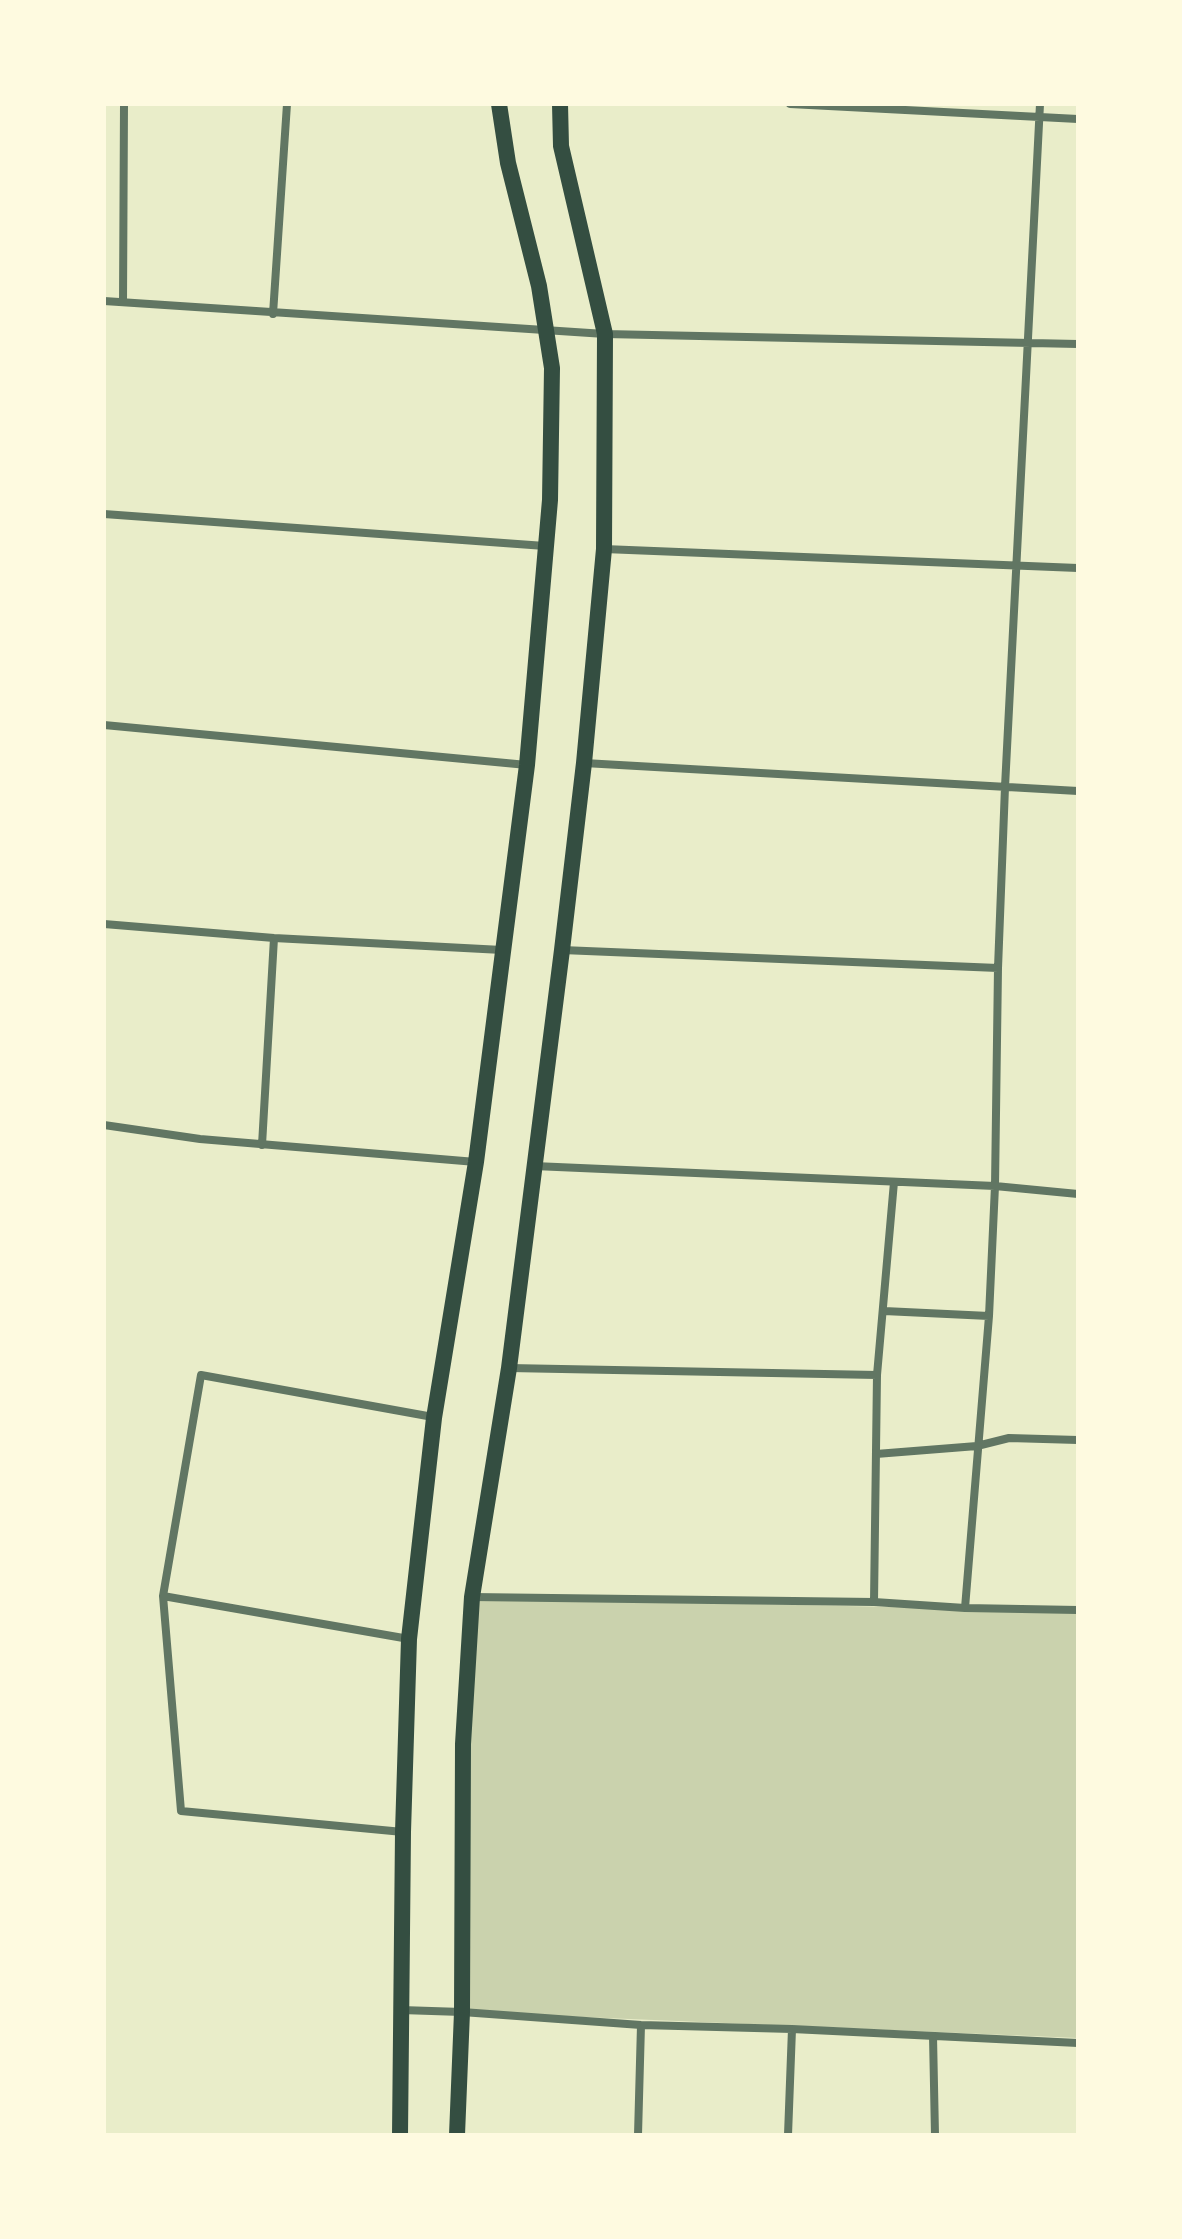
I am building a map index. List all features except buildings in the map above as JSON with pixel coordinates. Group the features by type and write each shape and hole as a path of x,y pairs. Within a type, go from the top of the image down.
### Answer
{"main road":[{"path":"400,2135 403,1832 409,1639 434,1418 476,1162 527,765 550,500 552,368 539,286 508,163 499,104"},
{"path":"457,2135 462,2012 463,1744 472,1597 509,1368 562,950 584,763 604,549 605,334 561,146 560,104"}],"street":[{"path":"123,302 124,104"},
{"path":"273,314 287,104"},
{"path":"790,104 1078,119"},
{"path":"965,1608 989,1316 1005,787 1040,104"},
{"path":"104,301 546,332 1078,344"},
{"path":"104,514 545,546"},
{"path":"604,549 1078,568"},
{"path":"104,725 527,765"},
{"path":"584,763 1078,791"},
{"path":"104,924 274,938 502,950"},
{"path":"262,1145 274,938"},
{"path":"562,950 998,968"},
{"path":"104,1125 200,1139 476,1162"},
{"path":"534,1166 995,1186 1078,1194"},
{"path":"874,1602 877,1375 894,1182"},
{"path":"884,1311 989,1316"},
{"path":"509,1368 877,1375"},
{"path":"403,1832 181,1811 163,1596 201,1375 434,1418"},
{"path":"876,1454 977,1446 1009,1438 1078,1440"},
{"path":"163,1596 409,1639"},
{"path":"472,1597 874,1602 965,1608 1078,1610"},
{"path":"401,2010 641,2025 1078,2043"},
{"path":"638,2135 641,2025"},
{"path":"788,2135 792,2029"},
{"path":"933,2036 935,2135"}],"green space":[{"path":"472,1598 1078,1611 1078,2038 465,2012"}]}
